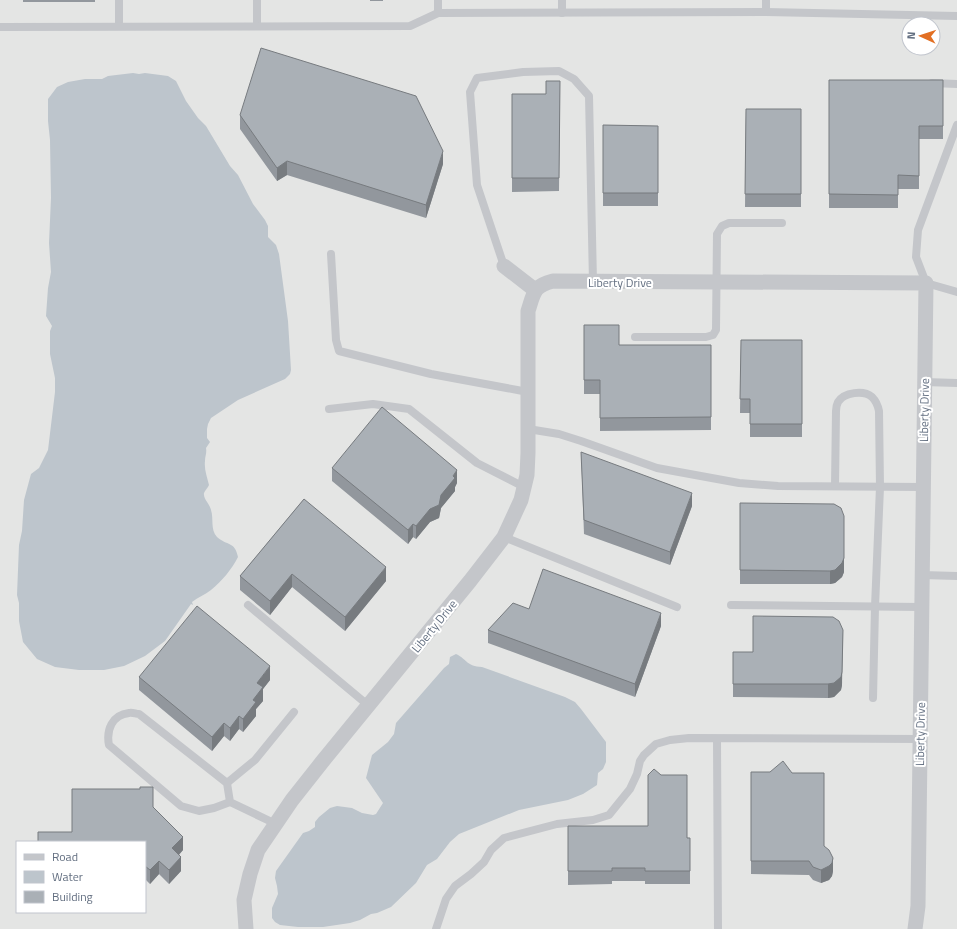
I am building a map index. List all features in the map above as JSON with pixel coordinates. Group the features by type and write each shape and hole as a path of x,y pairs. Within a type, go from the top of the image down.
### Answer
{"street":[{"path":"504,266 535,290"},
{"name":"Liberty Drive","path":"246,929 244,900 250,874 258,850 292,800 504,537 521,500 527,468 528,311 535,290 543,284 553,282 593,282 926,283 918,906 915,929"}],"lane":[{"path":"119,0 119,26"},
{"path":"257,26 258,0"},
{"path":"438,0 438,13"},
{"path":"562,0 562,13"},
{"path":"766,0 766,12"},
{"path":"0,27 410,26 438,13 766,12 957,16"},
{"path":"504,266 477,185 470,92 477,78 523,72 559,71 574,79 589,96 593,282"},
{"path":"926,83 957,84"},
{"path":"957,125 918,230 916,257 926,283 957,292"},
{"path":"635,337 706,337 713,335 716,330 717,234 722,226 729,222 782,223"},
{"path":"331,254 336,340 339,351 430,374 528,392"},
{"path":"924,382 957,383"},
{"path":"835,486 836,411 838,402 845,396 856,392 871,396 877,404 879,411 880,487 874,607 873,698"},
{"path":"329,409 373,404 409,409 477,463 524,487"},
{"path":"528,429 559,434 657,468 739,483 778,486 923,487"},
{"path":"504,537 678,607"},
{"path":"922,575 957,576"},
{"path":"248,605 369,706"},
{"path":"730,606 922,608"},
{"path":"227,783 255,760 294,712"},
{"path":"230,802 227,783 139,714 130,713 119,717 109,726 109,745 182,806 199,811 214,808 230,802 276,824"},
{"path":"436,929 446,900 456,886 484,862 491,850 504,838 557,824 587,821 609,815 630,790 640,761 656,744 670,740 717,738 920,739"},
{"path":"717,738 718,929"}],"shaded area":[{"path":"0,0 957,0 957,929 0,929"}],"water":[{"path":"133,73 168,76 176,81 186,101 198,118 206,126 230,166 238,175 253,204 265,220 268,226 268,237 276,245 279,254 288,321 291,370 290,374 285,379 238,400 211,418 208,424 207,438 210,442 206,448 205,464 209,485 204,492 204,495 211,510 215,534 221,540 233,546 237,552 238,557 230,570 211,590 192,602 193,605 191,604 165,641 145,656 124,666 104,670 79,670 55,667 37,659 23,642 19,621 19,603 17,595 19,545 22,531 24,500 31,474 39,468 48,450 55,392 55,378 50,354 50,331 52,326 46,316 51,272 49,243 51,198 48,99 57,87 68,82 85,79 102,79 108,76"},
{"path":"456,654 470,664 565,697 575,702 606,742 606,762 603,769 598,773 597,785 583,794 568,800 519,810 459,834 450,842 437,859 427,865 416,883 391,907 377,913 350,923 323,927 298,927 280,925 275,922 272,918 272,908 278,894 275,878 276,871 303,833 315,827 315,822 330,808 337,806 352,808 362,813 373,815 376,814 383,803 366,778 372,755 388,742 394,734 396,723 449,664 450,657"}],"building":[{"path":"261,48 416,96 443,151 426,205 287,161 277,168 240,115"},
{"path":"829,80 943,80 943,126 919,126 919,176 898,175 898,195 829,194"},
{"path":"546,81 560,81 559,178 512,178 512,94 546,94"},
{"path":"746,109 801,109 801,194 745,194"},
{"path":"603,125 658,126 658,193 603,193"},
{"path":"584,325 619,325 619,345 711,345 711,417 600,418 600,380 584,380"},
{"path":"741,340 802,340 802,424 750,424 750,399 740,399"},
{"path":"382,407 457,470 453,476 455,478 441,495 439,505 430,509 416,526 413,524 408,530 332,468"},
{"path":"581,452 692,493 670,552 584,520"},
{"path":"304,499 386,567 345,617 292,574 270,601 240,576"},
{"path":"740,503 834,504 841,508 844,516 844,558 842,563 835,570 830,571 740,570"},
{"path":"543,569 661,613 635,684 488,630 513,603 529,609"},
{"path":"197,606 270,666 257,683 263,687 253,700 256,702 243,719 239,716 230,728 224,723 212,737 139,677"},
{"path":"753,616 833,617 839,621 843,630 841,677 834,683 828,684 733,684 733,652 753,652"},
{"path":"783,761 792,773 824,773 824,846 829,850 833,858 832,863 829,866 821,870 813,867 809,861 751,861 751,772 770,772"},
{"path":"654,769 661,775 687,775 687,838 690,838 690,871 645,871 645,868 612,868 612,871 568,871 568,826 648,826 648,775"},
{"path":"140,787 153,787 153,807 183,837 172,848 181,857 169,870 159,861 150,870 146,867 146,841 38,841 38,832 72,832 72,789 140,789"}]}
